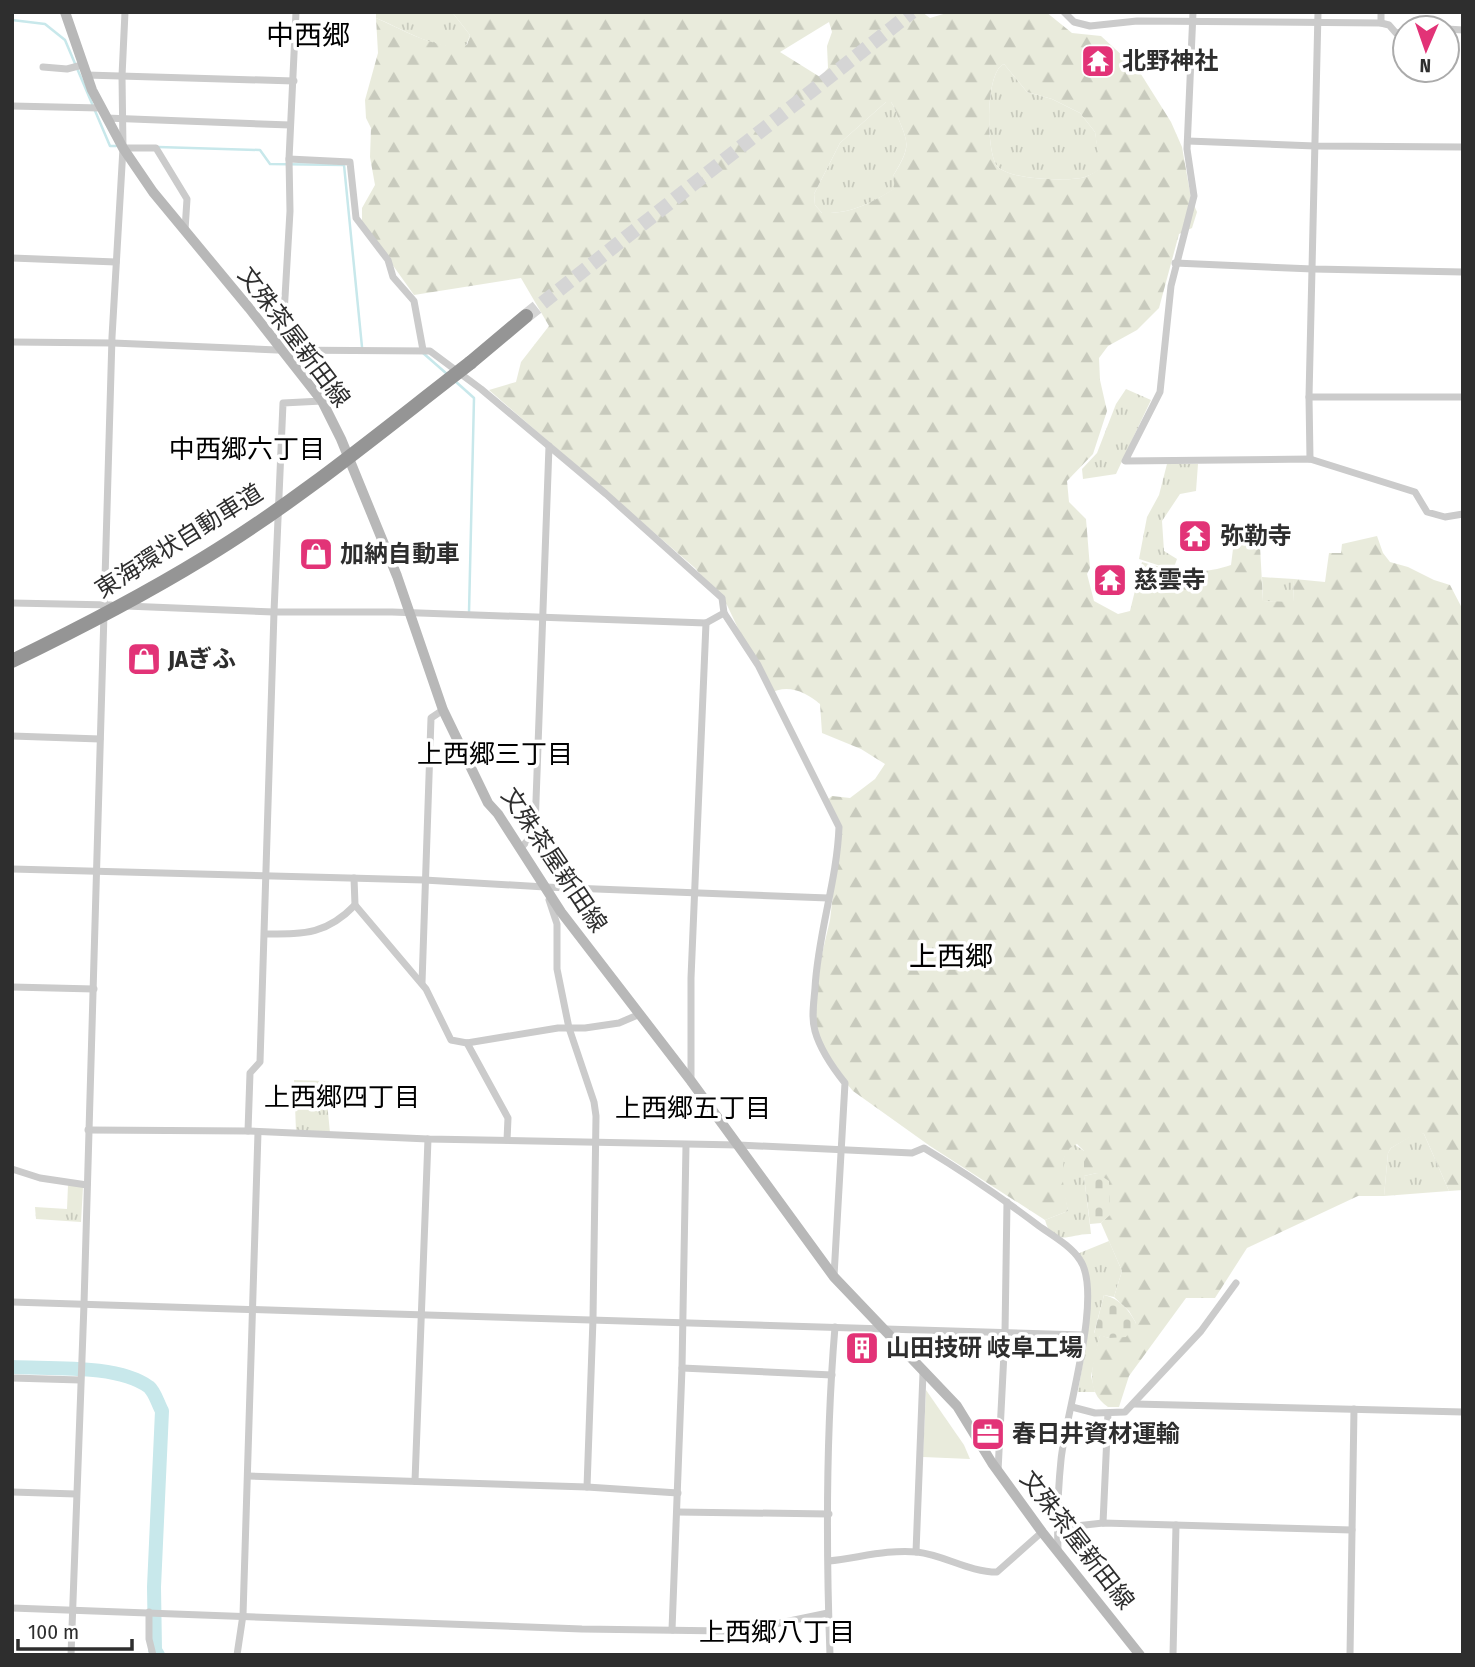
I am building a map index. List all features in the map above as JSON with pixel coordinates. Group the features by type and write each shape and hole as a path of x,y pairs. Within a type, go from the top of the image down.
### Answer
{"highway":[{"name":"東海環状自動車道","path":"12,661 137,598 206,557 333,469 526,316"}],"main road":[{"name":"文殊茶屋新田線","path":"65,12 84,70 103,113 123,148 153,192 322,401 345,449 411,614 443,710 488,803 611,979 691,1081 834,1277 957,1406 998,1472 1042,1532 1140,1655"}],"street":[{"path":"71,1655 113,343 123,148 125,12"},
{"path":"282,349 290,211 290,125 296,12"},
{"path":"1064,12 1074,22 1090,26 1193,17 1381,23 1391,27"},
{"path":"1310,459 1309,397 1318,12"},
{"path":"1381,12 1381,23"},
{"path":"1193,17 1187,149 1194,196 1175,263 1160,392 1125,461 1310,459 1415,492 1427,512 1445,517 1463,514"},
{"path":"43,67 122,76 293,81"},
{"path":"12,106 103,113 122,118 290,125"},
{"path":"1188,141 1315,146 1463,147"},
{"path":"123,148 156,148 187,199 185,230"},
{"path":"289,159 350,163 356,218 388,260 393,277 414,301 423,350"},
{"path":"12,258 116,261"},
{"path":"1175,263 1463,272"},
{"path":"12,342 430,351 549,446 722,598 724,613 758,665 839,827 838,852 816,970 813,1019 816,1034 834,1070 845,1083 834,1277"},
{"path":"1309,397 1463,397"},
{"path":"248,1131 250,1073 260,1062 283,403 322,401"},
{"path":"520,848 535,828 549,446"},
{"path":"12,603 706,623 724,613"},
{"path":"691,1081 694,892 706,623"},
{"path":"422,983 431,718 443,710"},
{"path":"12,736 100,739"},
{"path":"12,869 424,880 828,898"},
{"path":"354,878 355,905 422,983 451,1040 467,1043 619,1023 640,1014"},
{"path":"545,887 557,924 557,969 569,1028 594,1102 598,1143 594,1184 593,1319 587,1487"},
{"path":"265,934 295,934 322,930 355,905"},
{"path":"12,987 94,989"},
{"path":"467,1043 508,1118 508,1140"},
{"path":"88,1130 248,1131 428,1139 738,1145 912,1153 924,1148 1007,1202 1066,1245 1080,1260 1087,1285 1083,1335 1061,1458 1058,1551"},
{"path":"237,1655 243,1615 258,1132"},
{"path":"415,1481 428,1139"},
{"path":"672,1630 682,1368 686,1146"},
{"path":"12,1169 50,1180 87,1185"},
{"path":"998,1472 1005,1333 1007,1202"},
{"path":"1072,1407 1108,1413 1125,1412 1201,1331 1236,1283"},
{"path":"12,1302 1083,1335"},
{"path":"830,1655 829,1514 835,1327"},
{"path":"682,1368 832,1376"},
{"path":"916,1552 923,1373"},
{"path":"12,1378 80,1378"},
{"path":"1134,1404 1463,1412"},
{"path":"1350,1655 1354,1409"},
{"path":"1103,1523 1108,1413"},
{"path":"248,1476 587,1487 678,1493"},
{"path":"12,1492 76,1494"},
{"path":"677,1512 829,1514"},
{"path":"1058,1528 1103,1523 1352,1530"},
{"path":"1174,1655 1176,1525"},
{"path":"829,1562 888,1552 916,1552 996,1572 1042,1532"},
{"path":"12,1608 672,1630 746,1630 828,1613"},
{"path":"149,1612 149,1639 153,1655"}],"green space":[{"path":"376,12 452,12 470,35 466,46 443,45 420,38 376,18"},
{"path":"452,12 922,12 930,18 950,12 1046,12 1072,33 1101,36 1139,71 1171,122 1182,147 1191,198 1197,212 1192,228 1179,234 1159,308 1137,330 1108,346 1099,358 1100,380 1107,411 1093,454 1067,481 1069,502 1086,519 1090,568 1087,574 1094,601 1118,614 1130,611 1142,562 1186,571 1231,565 1235,533 1259,528 1263,601 1293,602 1294,579 1325,582 1329,553 1341,553 1342,544 1377,536 1383,553 1390,562 1450,585 1463,610 1463,1190 1449,1191 1424,1134 1419,1132 1391,1148 1388,1153 1384,1196 1358,1196 1247,1248 1215,1298 1186,1298 1129,1376 1119,1407 1108,1407 1100,1400 1092,1383 1092,1374 1100,1335 1109,1338 1136,1323 1129,1311 1114,1297 1122,1271 1101,1223 1110,1214 1097,1173 1084,1176 1084,1151 1077,1144 1070,1148 1064,1158 1062,1176 1068,1211 1045,1220 930,1146 853,1091 827,1061 810,1005 830,920 839,843 838,831 826,801 832,796 850,798 875,779 885,764 861,749 822,733 820,704 809,696 789,689 769,694 727,605 695,568 489,390 516,382 521,362 549,326 521,278 414,295 362,222 362,208 375,185 370,157 371,128 366,118 365,100 378,53 376,18 420,38 444,45 467,45 470,35","holes":["829,22 832,32 827,46 828,68 820,77 780,52","1004,64 1027,92 1052,99 1080,113 1095,132 1100,169 1081,178 1050,179 1024,177 1003,171 997,166 991,145 989,112 993,81","886,102 891,102 905,136 906,149 893,176 895,188 860,206 842,212 822,213 815,205 814,194 840,143"]},
{"path":"1004,64 1027,92 1052,99 1080,113 1095,132 1101,169 1081,178 1050,179 1024,177 1003,171 997,166 991,145 989,112 993,81"},
{"path":"886,102 891,102 894,107 906,142 904,156 893,176 896,188 860,206 842,212 822,213 815,205 814,194 840,143"},
{"path":"1126,389 1151,400 1116,474 1083,479 1082,469 1097,453 1116,404"},
{"path":"1167,464 1198,464 1196,491 1180,494 1162,521 1164,551 1177,559 1173,570 1139,559 1147,517 1159,495"},
{"path":"1262,577 1294,579 1293,603 1263,601"},
{"path":"294,1080 325,1081 330,1133 296,1131"},
{"path":"1419,1131 1424,1134 1449,1191 1384,1196 1388,1153 1391,1148"},
{"path":"1074,1144 1084,1151 1084,1176 1091,1234 1064,1238 1053,1234 1045,1220 1068,1211 1062,1167 1064,1158"},
{"path":"1097,1173 1109,1181 1110,1215 1101,1223 1090,1224 1084,1176"},
{"path":"68,1185 83,1187 81,1222 36,1219 35,1207 67,1209"},
{"path":"1109,1241 1122,1271 1114,1297 1104,1295 1094,1333 1100,1335 1091,1376 1095,1392 1078,1392 1087,1341 1090,1301 1085,1266 1077,1254"},
{"path":"1104,1295 1123,1305 1136,1323 1126,1337 1109,1338 1094,1334"},
{"path":"926,1390 964,1445 970,1459 923,1457"}],"waterway":[{"path":"12,20 45,24 65,40 110,146 116,146"},
{"path":"158,147 260,150 270,164 344,165 362,347"},
{"path":"423,353 447,374"},
{"path":"455,381 474,398 469,613"},
{"path":"12,1367 83,1369 120,1374 149,1387 155,1395 162,1411 154,1587 155,1650 158,1655"}],"tunnel":[{"path":"526,316 912,12"}],"place":[{"name":"北野神社","path":"1098,61"},
{"name":"弥勒寺","path":"1195,536"},
{"name":"加納自動車","path":"316,554"},
{"name":"慈雲寺","path":"1110,580"},
{"name":"JAぎふ","path":"144,659"},
{"name":"山田技研 岐阜工場","path":"862,1348"},
{"name":"春日井資材運輸","path":"988,1434"}],"district":[{"name":"中西郷","path":"308,35"},
{"name":"中西郷六丁目","path":"247,449"},
{"name":"上西郷三丁目","path":"495,754"},
{"name":"上西郷","path":"951,956"},
{"name":"上西郷四丁目","path":"342,1097"},
{"name":"上西郷五丁目","path":"693,1108"},
{"name":"上西郷八丁目","path":"777,1632"}]}
